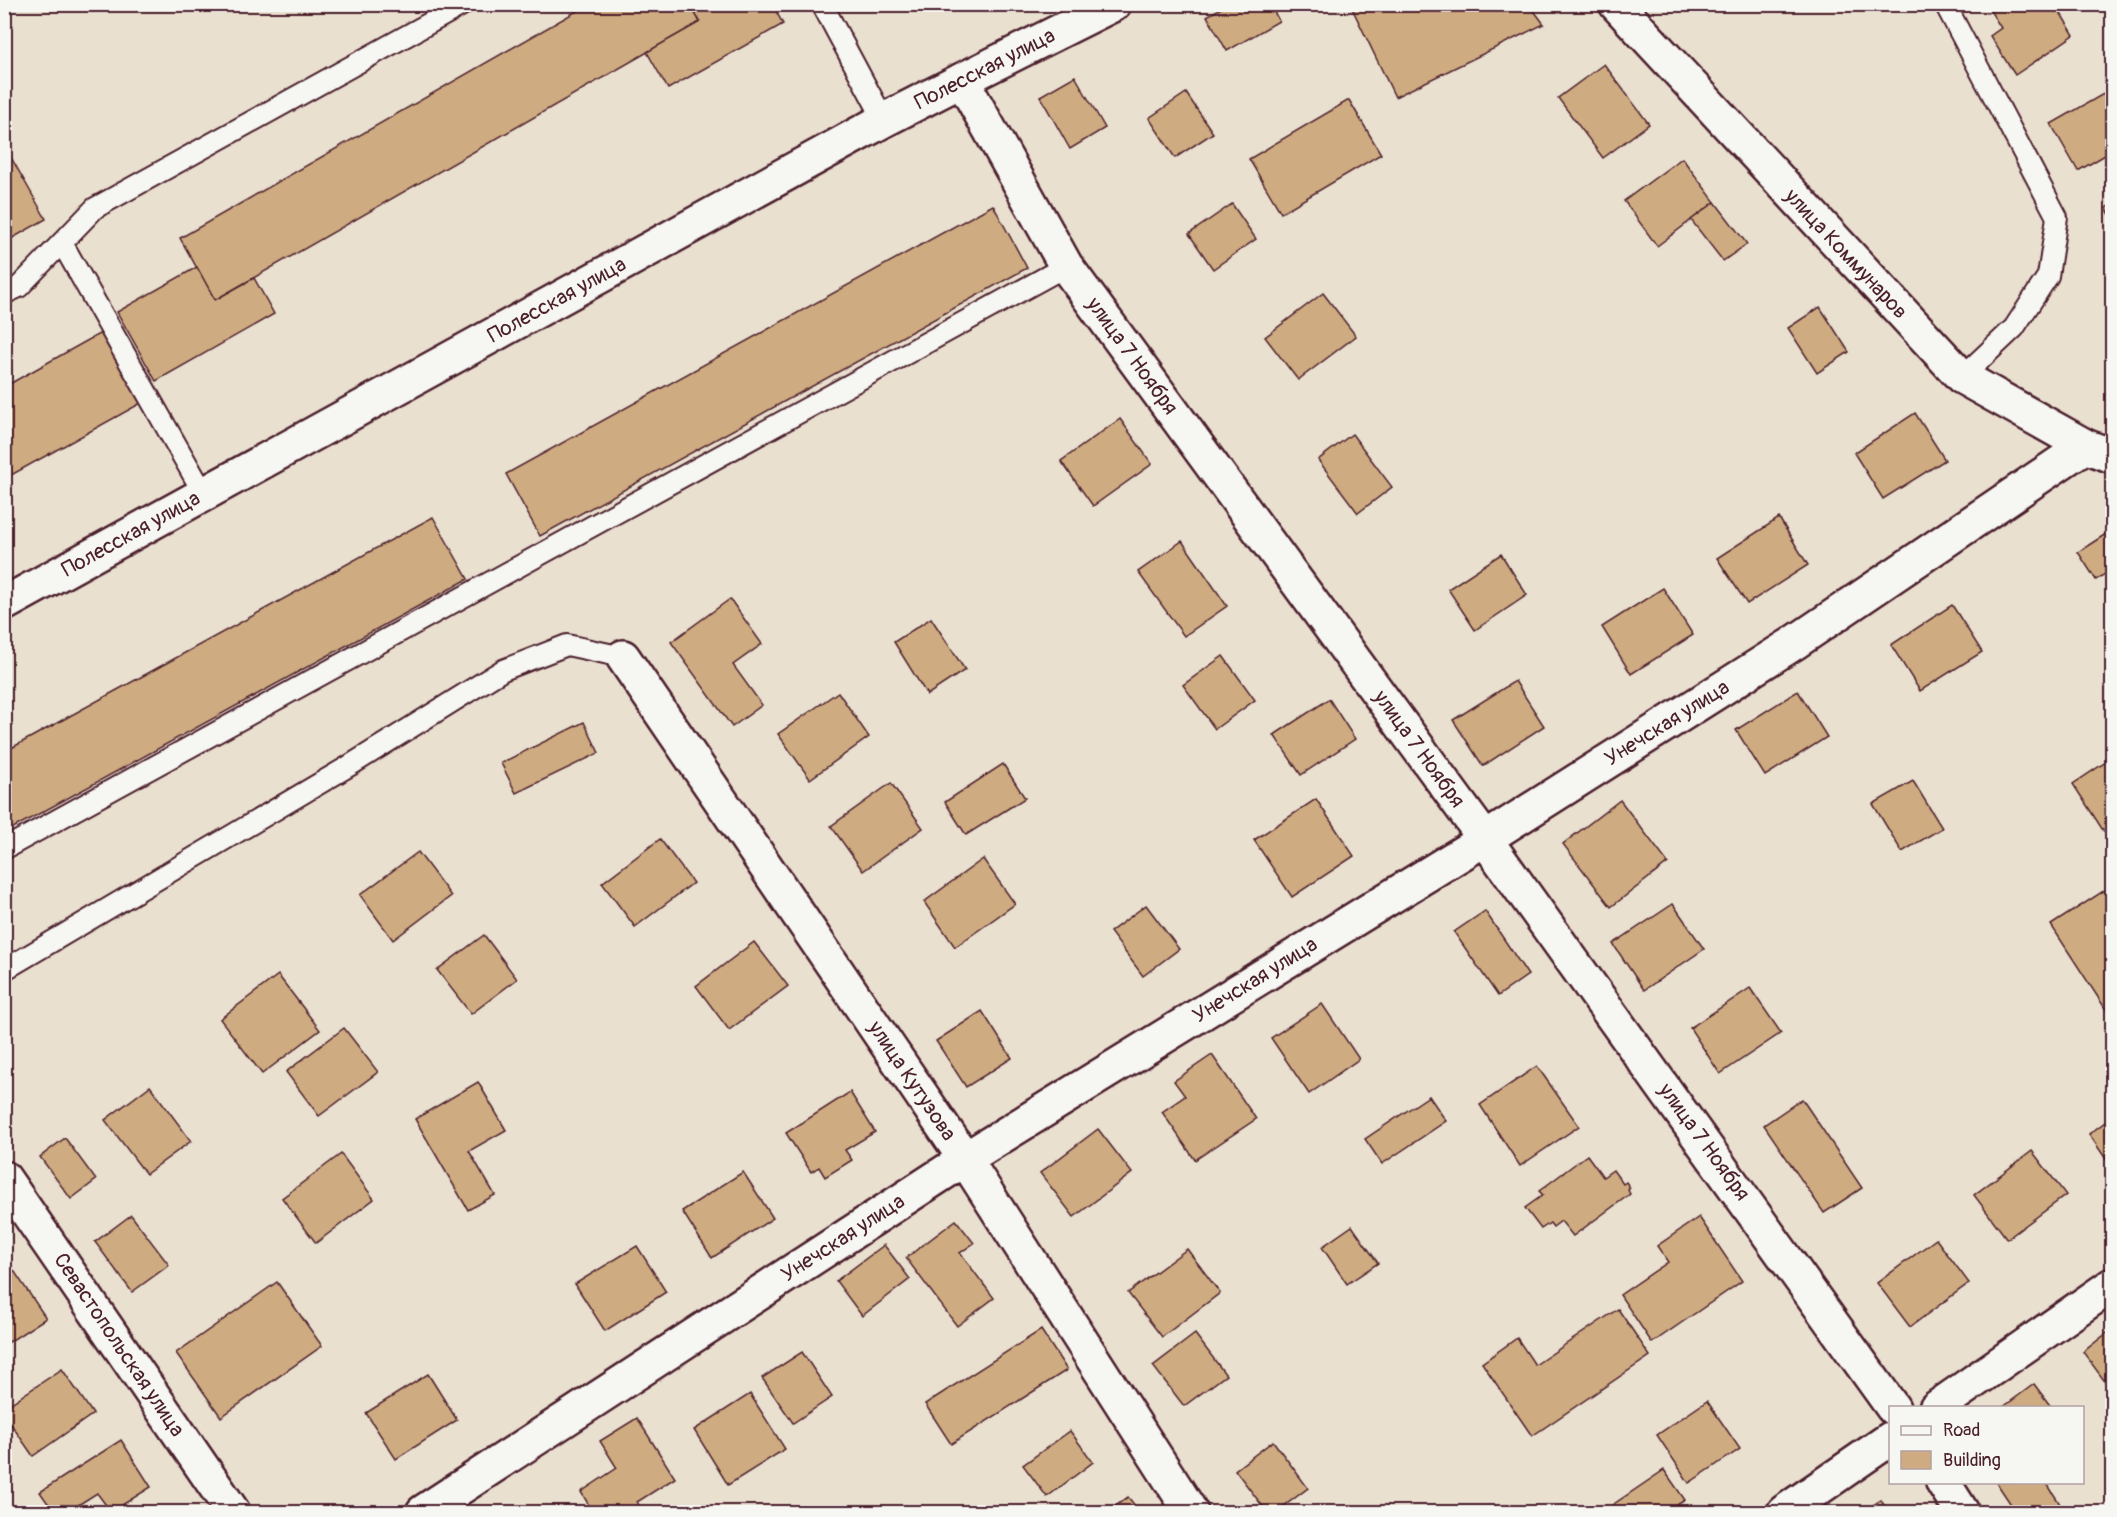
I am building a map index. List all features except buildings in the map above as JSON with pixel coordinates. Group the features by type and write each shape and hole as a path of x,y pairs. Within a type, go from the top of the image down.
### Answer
{"street":[{"name":"Полесская улица","path":"4,604 884,120 1114,4"},
{"name":"улица Коммунаров","path":"1616,4 1962,377 2099,451"},
{"name":"улица 7 Ноября","path":"962,80 1066,266 1485,838 1892,1406"},
{"name":"Унечская улица","path":"423,1512 965,1159 1485,838 2099,451"},
{"name":"улица Кутузова","path":"623,657 965,1159 1191,1512"},
{"name":"Севастопольская улица","path":"4,1178 233,1512"},
{"path":"1937,1406 2112,1285"},
{"path":"1784,1512 1889,1440"},
{"path":"1944,1484 1962,1512"}],"lane":[{"path":"4,294 19,287 95,208 464,4"},
{"path":"822,4 884,120"},
{"path":"1945,4 2057,217 2048,276 2014,328 1962,377"},
{"path":"62,243 204,494"},
{"path":"4,849 1066,266"},
{"path":"4,970 350,766 503,670 567,645 623,657"}]}
